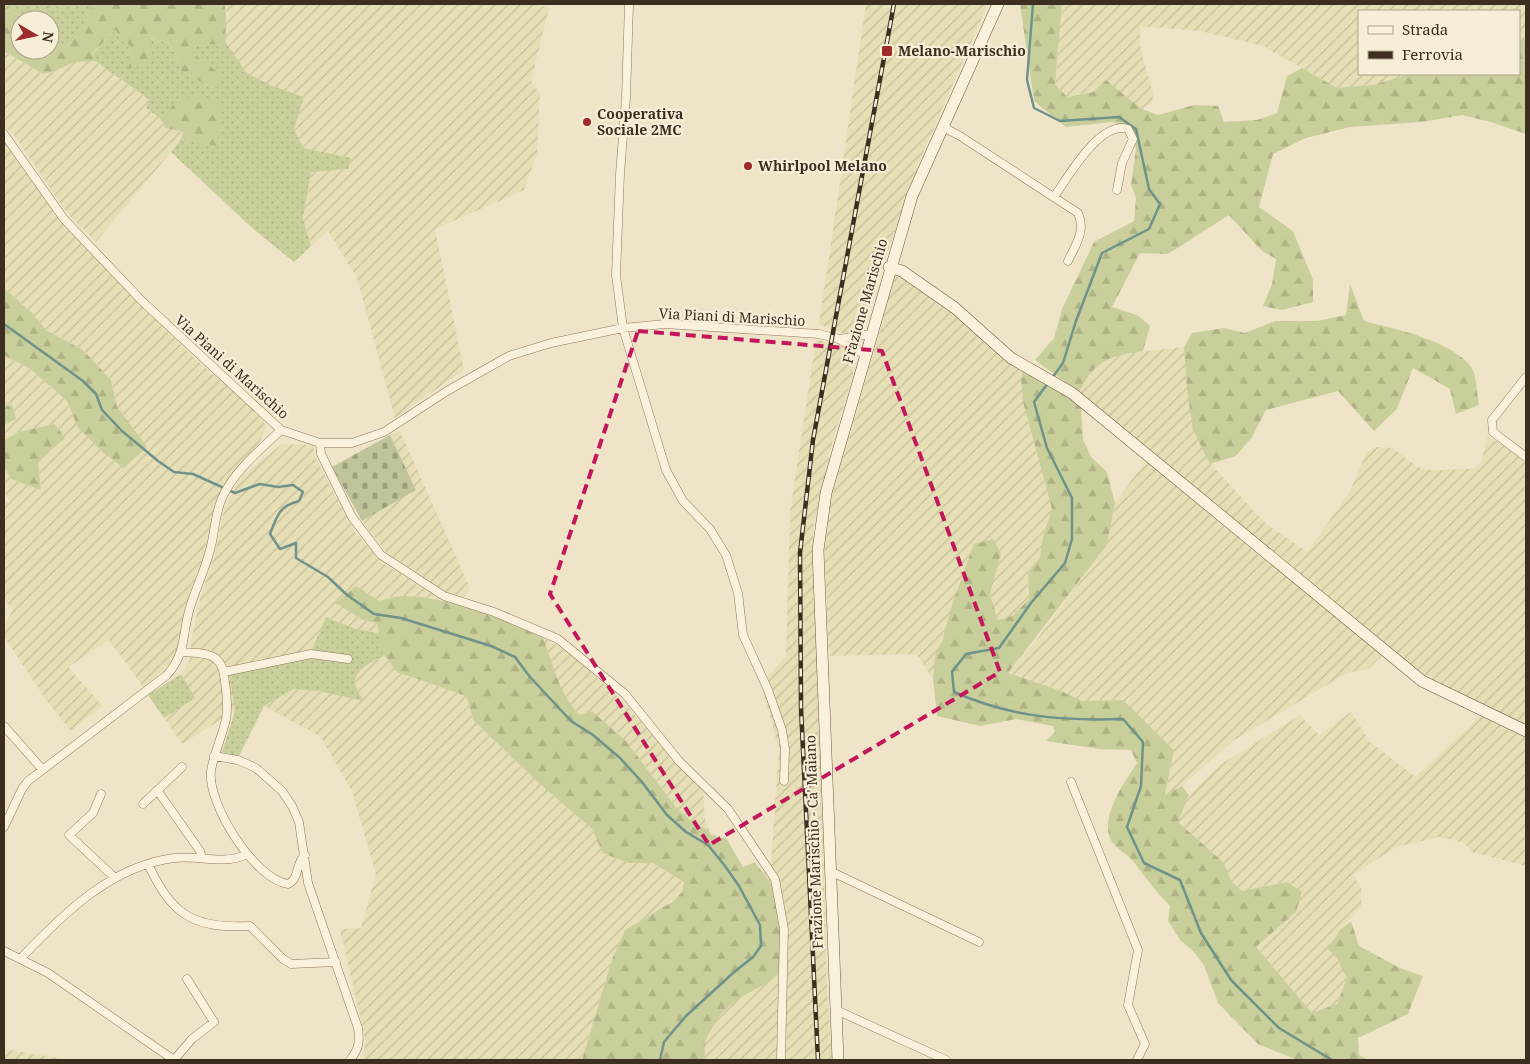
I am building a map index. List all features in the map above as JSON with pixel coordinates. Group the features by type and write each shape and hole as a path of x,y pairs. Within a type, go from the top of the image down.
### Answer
{"main road":[{"name":"Frazione Marischio","path":"821,622 818,550 820,523 826,493 889,268 912,196 998,4"},
{"path":"889,268 902,271 955,308 1011,358 1064,388 1422,681 1526,731"},
{"name":"Frazione Marischio - Ca' Maiano","path":"821,622 838,1060"}],"street":[{"path":"629,4 626,98 620,174 616,275 623,328 666,470 683,501 710,530 726,555 738,593 744,634 768,690 782,730 785,750 784,782"},
{"path":"943,127 1078,213 1082,223 1082,230 1068,261"},
{"path":"1054,197 1092,146 1109,132 1123,127 1128,129 1133,139 1122,163 1117,190"},
{"name":"Via Piani di Marischio","path":"4,134 64,219 143,302 281,430 320,442 352,443 384,432 447,391 509,356 551,343 623,328 665,324 819,334 839,339"},
{"path":"839,339 871,334"},
{"path":"839,339 865,355"},
{"path":"1526,377 1492,420 1491,427 1493,432 1526,457"},
{"path":"4,827 22,789 42,769 166,674 176,664 182,652 188,613 205,566 222,498 229,484 281,430"},
{"path":"320,442 321,454 352,517 381,556 444,596 494,612 558,639 625,694 679,761 728,809 775,879 784,929 781,1060"},
{"path":"182,652 206,654 214,658 224,672 228,704 226,720 214,756 211,781 227,824 245,855 264,871 282,883 288,884 296,877 300,859 305,855"},
{"path":"224,672 311,654 348,659"},
{"path":"4,726 42,769"},
{"path":"214,756 238,760 256,768 282,791 299,822 308,883 358,1028 358,1046 350,1060"},
{"path":"143,804 182,767"},
{"path":"1071,782 1138,950 1128,1005 1145,1044 1137,1060"},
{"path":"158,790 200,851 202,858"},
{"path":"101,794 93,813 69,835 114,877"},
{"path":"21,958 82,900 114,877 148,864 177,858 227,860 245,855"},
{"path":"148,864 166,898 181,912 202,923 214,926 250,926 282,959 291,964 336,962"},
{"path":"830,871 979,942"},
{"path":"4,951 21,958 76,991 174,1060 192,1039 214,1022 187,979"},
{"path":"836,1010 946,1060"}],"highlighted area":[{"path":"638,331 882,351 1000,672 709,845 550,594"}],"shaded area":[{"path":"224,4 533,4 549,8 531,81 540,93 537,154 524,190 435,229 464,370 395,418 357,278 328,231 311,246 303,218 311,171 348,169 303,148 294,129 304,97 270,85 247,73 226,43 224,31 228,15"},
{"path":"866,4 988,4 922,155 875,287 868,319 851,332 842,333 819,324"},
{"path":"1062,4 1526,4 1526,39 1520,42 1520,10 1358,10 1358,75 1408,75 1373,85 1337,88 1263,46 1200,31 1140,26 1140,46 1153,93 1152,104 1142,109 1106,80 1093,92 1067,97 1055,84"},
{"path":"4,51 10,55 10,60 19,60 43,74 75,62 95,61 150,100 146,108 160,118 166,128 183,132 181,139 171,152 96,242 67,213 14,135 4,126"},
{"path":"4,141 59,217 94,257 193,357 261,415 266,427 258,446 239,467 218,497 211,519 205,558 176,658 144,688 109,640 68,667 103,706 71,731 49,704 4,637 4,626 13,610 4,600 4,503 10,502 4,491 4,467 11,479 41,489 38,461 64,438 19,432 4,440 4,425 16,419 12,404 4,408 4,353 29,368 67,401 78,428 124,468 147,447 117,407 111,380 83,350 46,330 33,314 4,288"},
{"path":"893,275 902,277 930,294 1023,370 1021,379 1023,402 1052,509 1043,536 1040,557 1028,572 1029,599 1012,616 998,620 990,594 1001,553 963,572 943,639 935,655 933,679 916,654 829,656 824,542 826,517 882,324"},
{"path":"816,339 846,348 853,364 853,374 833,440 813,526 827,987 832,1060 707,1060 705,1058 704,1041 722,1011 741,996 778,975 771,885 761,872 771,864 779,749 761,685 786,656 790,512"},
{"path":"1184,347 1187,390 1210,463 1264,522 1307,552 1349,493 1367,452 1376,447 1393,448 1417,467 1431,470 1473,469 1481,462 1488,437 1512,448 1526,460 1526,729 1437,684 1383,646 1079,392 1087,375 1099,362 1119,354"},
{"path":"400,431 470,588 465,597 446,592 386,552 362,521 416,490 390,435"},
{"path":"282,444 313,445 315,457 355,532 383,563 440,599 388,597 363,620 377,623 380,634 353,628 326,617 310,654 230,673 235,711 182,744 164,718 194,698 181,674 189,662 192,636 201,595 215,553 224,509 241,477"},
{"path":"1146,460 1382,656 1368,669 1347,673 1233,741 1182,786 1165,796 1174,750 1123,700 1082,701 1059,690 1008,673 1037,639 1107,545 1115,503"},
{"path":"543,638 557,645 583,665 622,701 703,790 705,820 711,834 726,838 712,836 705,828 693,823 675,806 626,741 592,711 580,715 567,703 559,687"},
{"path":"384,655 397,672 466,696 474,721 541,785 592,829 603,853 628,863 653,863 684,882 682,891 672,902 625,930 612,959 582,1060 358,1060 362,1058 366,1042 340,929 361,928 376,874 352,791 321,737 264,706 294,689 318,691 363,700 355,690 354,680 360,670"},
{"path":"1351,712 1369,741 1415,777 1480,716 1526,737 1526,866 1472,852 1464,843 1439,837 1396,847 1353,875 1361,888 1361,907 1340,930 1337,957 1347,978 1337,1004 1313,1014 1256,947 1296,912 1287,882 1242,891 1232,882 1223,862 1178,822 1189,795 1220,765 1300,715 1319,735"},
{"path":"4,1049 58,1058 60,1060 4,1060"}],"green space":[{"path":"4,4 94,4 80,31 65,48 60,46 60,10 10,10 4,7"},
{"path":"94,4 224,4 226,43 197,46 192,53 221,74 220,83 212,88 181,71 176,55 167,42 150,38 151,62 128,69 130,46 115,30 92,54 95,61 75,62 43,74 19,60 60,60 60,46 65,48 80,31"},
{"path":"1020,4 1062,4 1055,84 1067,97 1093,92 1106,80 1142,109 1158,115 1194,105 1218,106 1224,122 1257,120 1277,113 1287,76 1302,68 1337,88 1373,85 1408,75 1520,75 1520,42 1526,39 1526,134 1491,122 1462,115 1422,122 1350,127 1306,138 1273,154 1259,207 1293,231 1313,280 1313,302 1282,310 1263,306 1272,284 1276,259 1261,250 1229,215 1168,254 1140,253 1112,307 1137,315 1150,326 1143,351 1121,355 1104,361 1091,373 1079,392 1035,360 1054,338 1062,309 1094,242 1134,221 1136,198 1131,185 1136,149 1131,129 1113,122 1066,127 1034,101"},
{"path":"4,7 10,10 10,55 4,51"},
{"path":"115,30 130,45 129,69 149,38 167,42 176,55 181,71 212,88 221,74 192,53 197,46 226,43 247,73 270,85 304,97 294,129 303,148 351,158 348,169 311,172 303,218 311,246 294,262 251,227 171,152 181,139 216,146 173,105 160,118 146,108 150,100 95,61 92,55"},
{"path":"189,96 205,97 221,106 220,129 216,146 181,139 183,132 166,128 160,118 173,105"},
{"path":"1350,284 1364,321 1422,337 1437,343 1462,358 1473,371 1479,405 1456,414 1450,389 1413,368 1397,409 1374,431 1338,391 1266,410 1252,437 1236,456 1210,464 1193,430 1187,390 1184,347 1192,333 1224,328 1245,333 1275,321 1317,321 1346,315"},
{"path":"4,288 33,314 46,330 83,350 111,380 117,407 147,447 124,468 106,455 78,428 67,401 29,368 7,357 4,353"},
{"path":"1023,370 1065,394 1081,407 1083,439 1091,457 1107,472 1115,503 1107,545 1008,673 1059,690 1082,701 1123,700 1174,750 1165,795 1182,786 1189,795 1178,822 1223,862 1232,882 1242,891 1287,882 1302,892 1296,912 1256,947 1312,1013 1337,1004 1347,978 1337,958 1328,949 1340,930 1351,921 1359,946 1400,968 1423,976 1408,1014 1358,1038 1359,1055 1369,1060 1297,1060 1258,1044 1218,1003 1204,965 1193,951 1180,940 1168,921 1170,906 1133,861 1113,843 1109,834 1108,824 1114,802 1137,763 1131,750 1099,749 1046,741 1055,732 1053,726 1016,719 980,726 937,716 933,679 935,655 943,639 951,608 974,544 993,539 1001,553 990,594 998,620 1012,616 1029,599 1028,572 1040,557 1043,536 1052,509 1023,402 1021,379"},
{"path":"12,404 16,419 4,425 4,408"},
{"path":"55,424 65,438 38,461 41,490 11,479 4,467 4,440 19,432"},
{"path":"390,435 416,490 362,521 332,467"},
{"path":"356,586 379,601 396,597 416,597 462,606 507,622 543,638 557,679 566,698 580,715 592,711 626,741 675,806 693,823 705,828 712,836 726,838 743,867 755,862 767,878 776,894 781,917 782,953 778,975 735,1001 720,1015 706,1041 705,1058 707,1060 582,1060 612,959 625,930 672,902 682,892 684,882 653,863 628,863 603,853 592,829 541,785 474,721 466,696 397,672 384,655 377,623 363,620 336,603"},
{"path":"326,617 353,628 380,634 384,655 363,668 356,678 358,692 364,701 318,691 294,689 264,706 239,756 222,752 235,711 229,673 310,654"},
{"path":"181,674 195,698 164,718 148,695"}],"waterway":[{"path":"1033,4 1027,80 1034,108 1060,121 1119,117 1136,129 1149,189 1160,204 1149,229 1102,253 1076,321 1063,363 1052,378"},
{"path":"4,324 83,381 96,394 102,410 122,431 174,472 193,474 235,493 260,484 278,487 293,485 303,492 299,501 283,509 270,534 280,549 296,543 296,558 328,577 347,595 374,614 401,618 491,646 515,657 530,677 571,721 593,735 620,758 642,782 667,815 686,832 708,845 739,886 760,925 761,946 753,957 686,1016 664,1042 660,1060"},
{"path":"1048,383 1034,402 1047,448 1072,498 1072,539 1065,563 1031,603 999,648 966,654 952,672 954,692 996,707 1037,716 1078,719 1123,719 1143,742 1141,786 1127,827 1144,863 1180,880 1201,933 1231,980 1279,1028 1332,1060"}],"railway":[{"path":"818,1060 801,708 800,553 813,440 894,4"}],"place":[{"name":"Melano-Marischio","path":"887,51"},
{"name":"Cooperativa Sociale 2MC","path":"587,122"},
{"name":"Whirlpool Melano","path":"748,166"}]}
